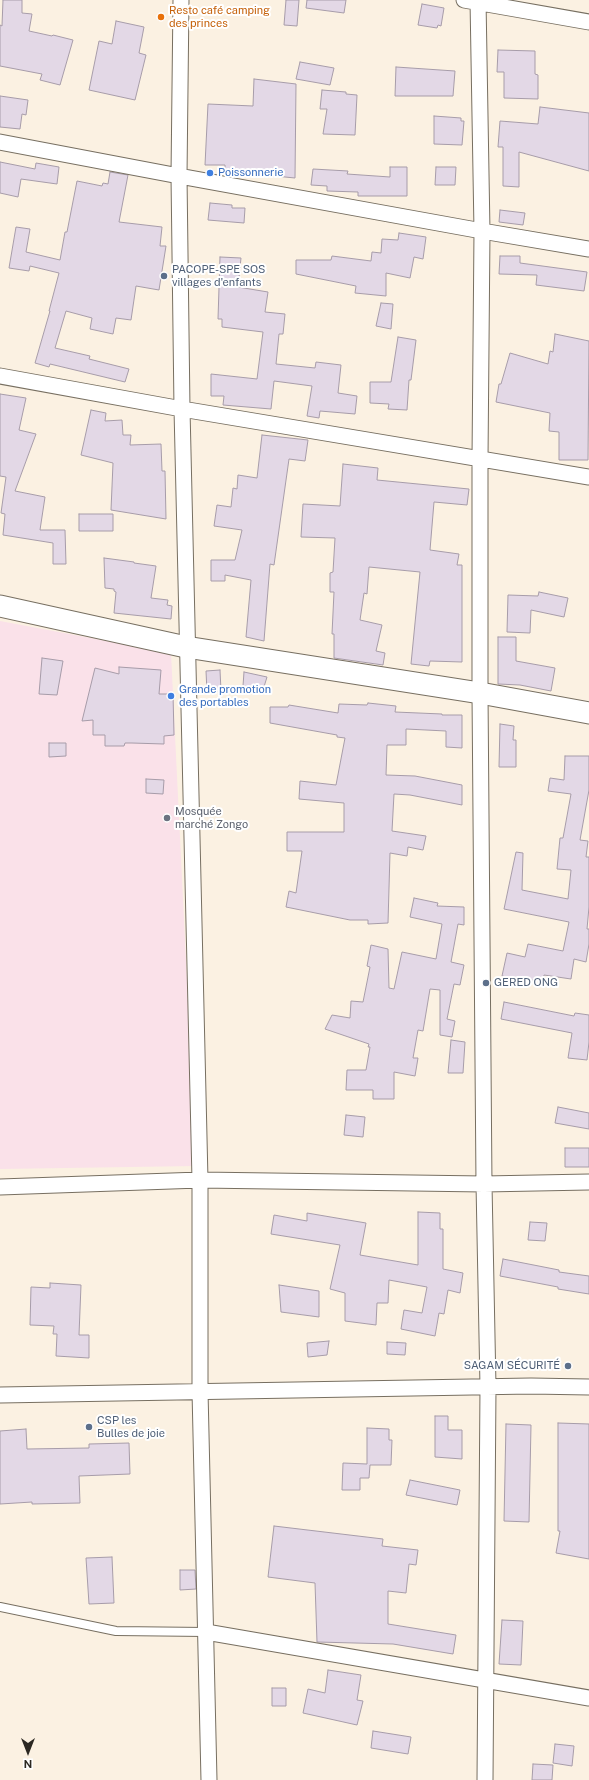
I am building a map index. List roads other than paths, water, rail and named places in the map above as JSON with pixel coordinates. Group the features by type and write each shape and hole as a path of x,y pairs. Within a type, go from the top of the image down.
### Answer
{"street":[{"path":"181,0 179,176 182,409 186,648 200,1180 200,1391 209,1780"},
{"path":"485,1780 488,1387 484,1184 480,693 482,231 474,1 589,22"},
{"path":"0,142 179,176 589,249"},
{"path":"0,376 182,409 589,478"},
{"path":"0,606 186,648 480,693 589,713"},
{"path":"0,1187 200,1180 484,1184 589,1182"},
{"path":"0,1395 488,1387 589,1387"},
{"path":"206,1632 589,1698"}],"lane":[{"path":"0,1607 116,1631 206,1632"}],"place":[{"name":"Resto café camping des princes","path":"161,17"},
{"name":"Poissonnerie","path":"210,173"},
{"name":"PACOPE-SPE SOS villages d'enfants","path":"164,276"},
{"name":"Grande promotion des portables","path":"171,696"},
{"name":"Mosquée marché Zongo","path":"167,818"},
{"name":"GERED ONG","path":"486,983"},
{"name":"SAGAM SÉCURITÉ","path":"568,1366"},
{"name":"CSP les Bulles de joie","path":"89,1427"}]}
